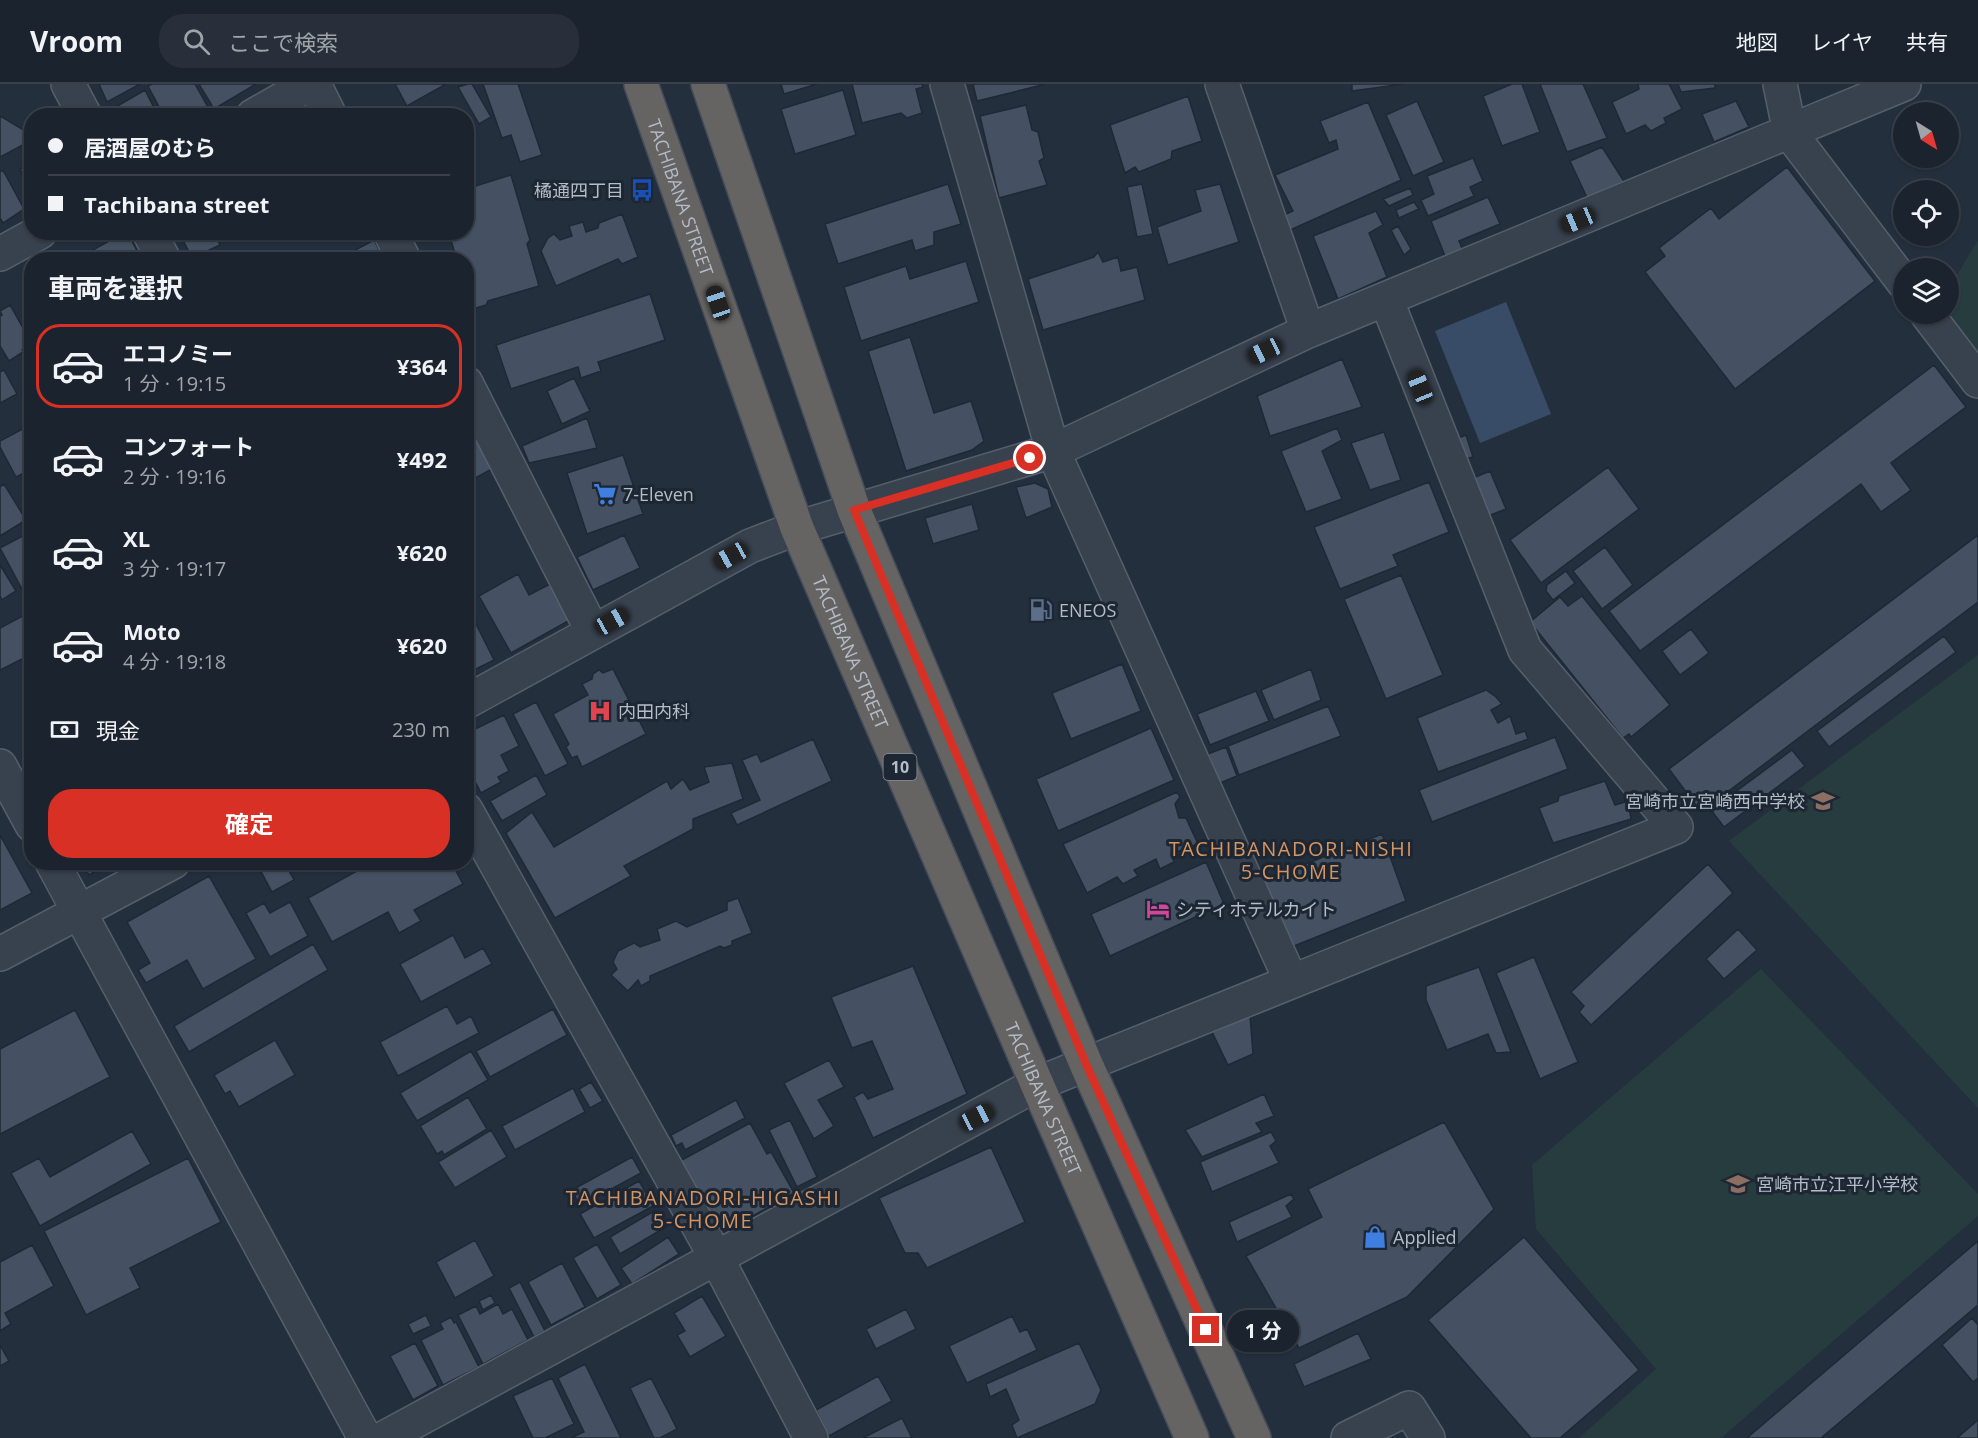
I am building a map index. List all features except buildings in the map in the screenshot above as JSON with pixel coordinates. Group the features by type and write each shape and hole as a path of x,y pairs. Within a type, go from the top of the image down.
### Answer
{"highway":[{"name":"TACHIBANA STREET","path":"641,84 797,528 1192,1438"},
{"path":"708,84 854,510 1086,1064 1254,1438"}],"street":[{"path":"68,84 81,108"},
{"path":"267,108 309,84"},
{"path":"314,84 326,108"},
{"path":"947,84 1053,451 1291,981"},
{"path":"1222,84 1308,331"},
{"path":"1780,84 1790,133 1893,269"},
{"path":"474,698 750,546 854,510 1053,451 1308,331 1904,84"},
{"path":"0,254 25,240"},
{"path":"384,1438 1037,1084 1676,827 1525,650 1386,299"},
{"path":"1935,324 1978,381"},
{"path":"474,400 593,632"},
{"path":"0,766 24,810"},
{"path":"474,824 717,1259 811,1438"},
{"path":"56,870 365,1438"},
{"path":"0,954 158,870"},
{"path":"1348,1438 1409,1408 1428,1438"}],"green space":[{"path":"1978,240 1978,361 1950,324 1959,324 1959,271"},
{"path":"1978,655 1978,1108 1729,841"},
{"path":"1761,969 1978,1194 1978,1216 1721,1438 1579,1438 1656,1369 1536,1229 1532,1165"}],"water":[{"path":"1506,302 1551,414 1480,443 1435,331"}],"place":[{"name":"橘通四丁目","path":"642,190"},
{"name":"7-Eleven","path":"605,494"},
{"name":"ENEOS","path":"1041,610"},
{"name":"内田内科","path":"600,711"},
{"name":"宮崎市立宮崎西中学校","path":"1823,801"},
{"name":"シティホテルカイト","path":"1158,909"},
{"name":"宮崎市立江平小学校","path":"1738,1184"},
{"name":"Applied","path":"1375,1237"}],"district":[{"name":"TACHIBANADORI-NISHI 5-CHOME","path":"1291,860"},
{"name":"TACHIBANADORI-HIGASHI 5-CHOME","path":"703,1208"}],"route":[{"path":"1030,458 854,510 1086,1064 1206,1330"}]}
